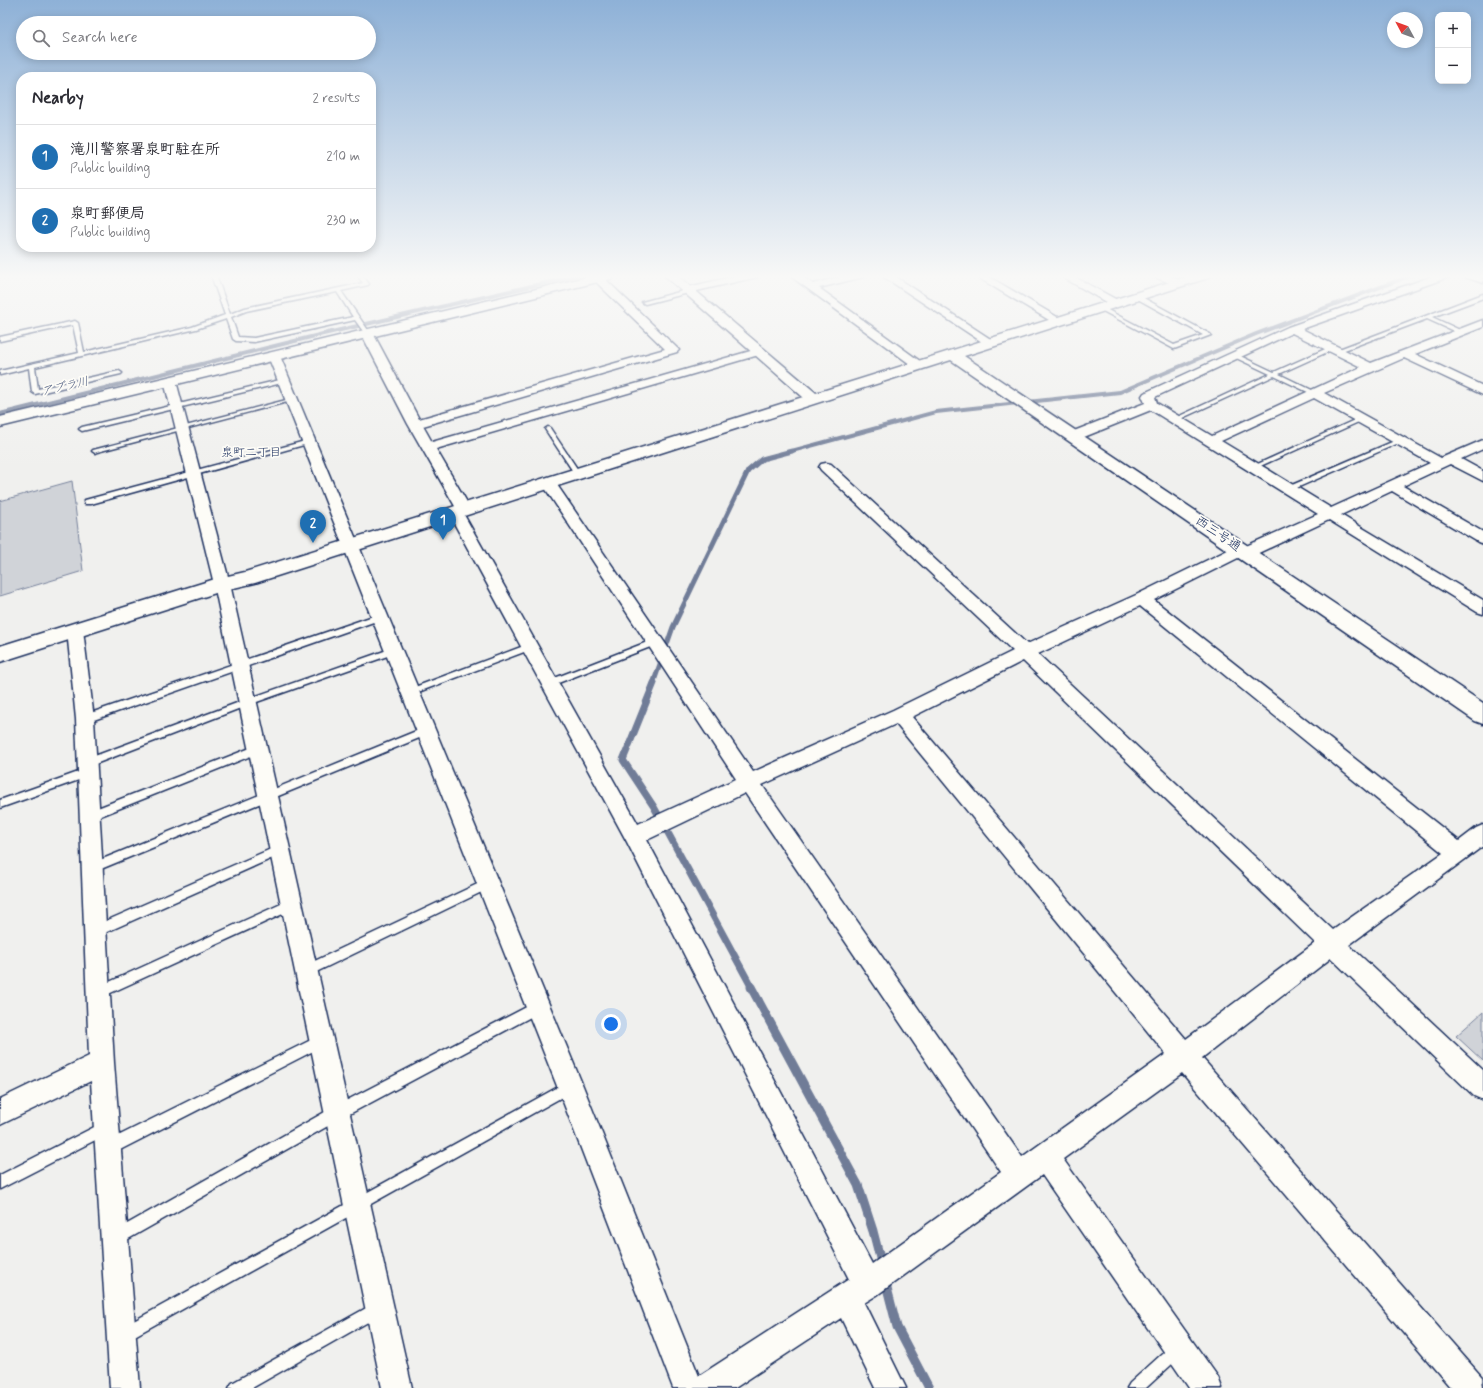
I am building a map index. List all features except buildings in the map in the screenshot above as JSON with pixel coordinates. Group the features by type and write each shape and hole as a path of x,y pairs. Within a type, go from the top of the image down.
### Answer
{"street":[{"path":"0,422 340,340"},
{"path":"371,340 428,447 529,646 634,836 857,1291 891,1388"},
{"path":"415,424 673,350 663,340"},
{"path":"744,340 813,398"},
{"path":"884,340 918,364"},
{"path":"986,340 989,342"},
{"path":"0,654 222,584 248,578 996,340"},
{"path":"1268,340 1148,396 1152,405 1483,608"},
{"path":"1315,340 1371,367"},
{"path":"1211,441 1371,367 1441,340"},
{"path":"428,447 758,352"},
{"name":"西三号通","path":"952,354 1483,715"},
{"path":"1405,354 1483,391"},
{"path":"274,356 570,1086 688,1388"},
{"path":"170,381 222,584 397,1388"},
{"path":"1314,393 1399,441 1483,477"},
{"path":"1074,436 1152,405"},
{"path":"634,836 749,782 899,715 1025,652 1483,444"},
{"path":"826,467 1025,652 1483,1087"},
{"path":"548,482 749,782 1019,1175"},
{"path":"1391,485 1483,539"},
{"path":"1142,600 1459,853"},
{"path":"75,630 85,719 102,1063 125,1388"},
{"path":"899,715 1184,1056 1471,1388"},
{"path":"708,1388 857,1291 1184,1056 1332,944 1459,853 1483,834"},
{"path":"0,1112 102,1063"},
{"path":"1045,1156 1207,1388"}],"lane":[{"path":"79,340 82,354"},
{"path":"0,373 143,340"},
{"path":"1160,340 1174,347 1194,340"},
{"path":"1176,419 1273,374 1361,340"},
{"path":"1234,355 1314,393"},
{"path":"32,366 35,392 119,372"},
{"path":"82,429 284,381"},
{"path":"95,451 292,400"},
{"path":"1254,467 1361,420"},
{"path":"548,429 577,473"},
{"path":"1289,488 1399,441"},
{"path":"88,502 193,472 309,442"},
{"path":"85,719 379,617"},
{"path":"550,683 655,642"},
{"path":"410,692 529,646"},
{"path":"0,804 248,702 393,651"},
{"path":"92,868 426,731"},
{"path":"90,816 258,749"},
{"path":"96,931 280,850"},
{"path":"306,971 488,884"},
{"path":"98,992 292,904"},
{"path":"114,1239 337,1113 538,1007"},
{"path":"0,1182 107,1138 321,1040"},
{"path":"121,1335 570,1086"},
{"path":"238,1388 379,1307"},
{"path":"1135,1388 1179,1348"}],"shaded area":[{"path":"72,481 83,571 0,596 0,501"},
{"path":"1483,1012 1483,1061 1456,1036"}],"waterway":[{"name":"アブラ川","path":"0,414 300,340"},
{"path":"788,452 936,412 1120,392 1242,340"},
{"path":"653,684 673,627 748,471 762,459 792,451"},
{"path":"654,683 623,760 654,807 752,988"},
{"path":"751,987 858,1185 873,1231 882,1266"},
{"path":"885,1280 897,1327 929,1388"}],"place":[{"name":"滝川警察署泉町駐在所","path":"443,540"},
{"name":"泉町郵便局","path":"313,543"}],"district":[{"name":"泉町二丁目","path":"251,453"}]}
